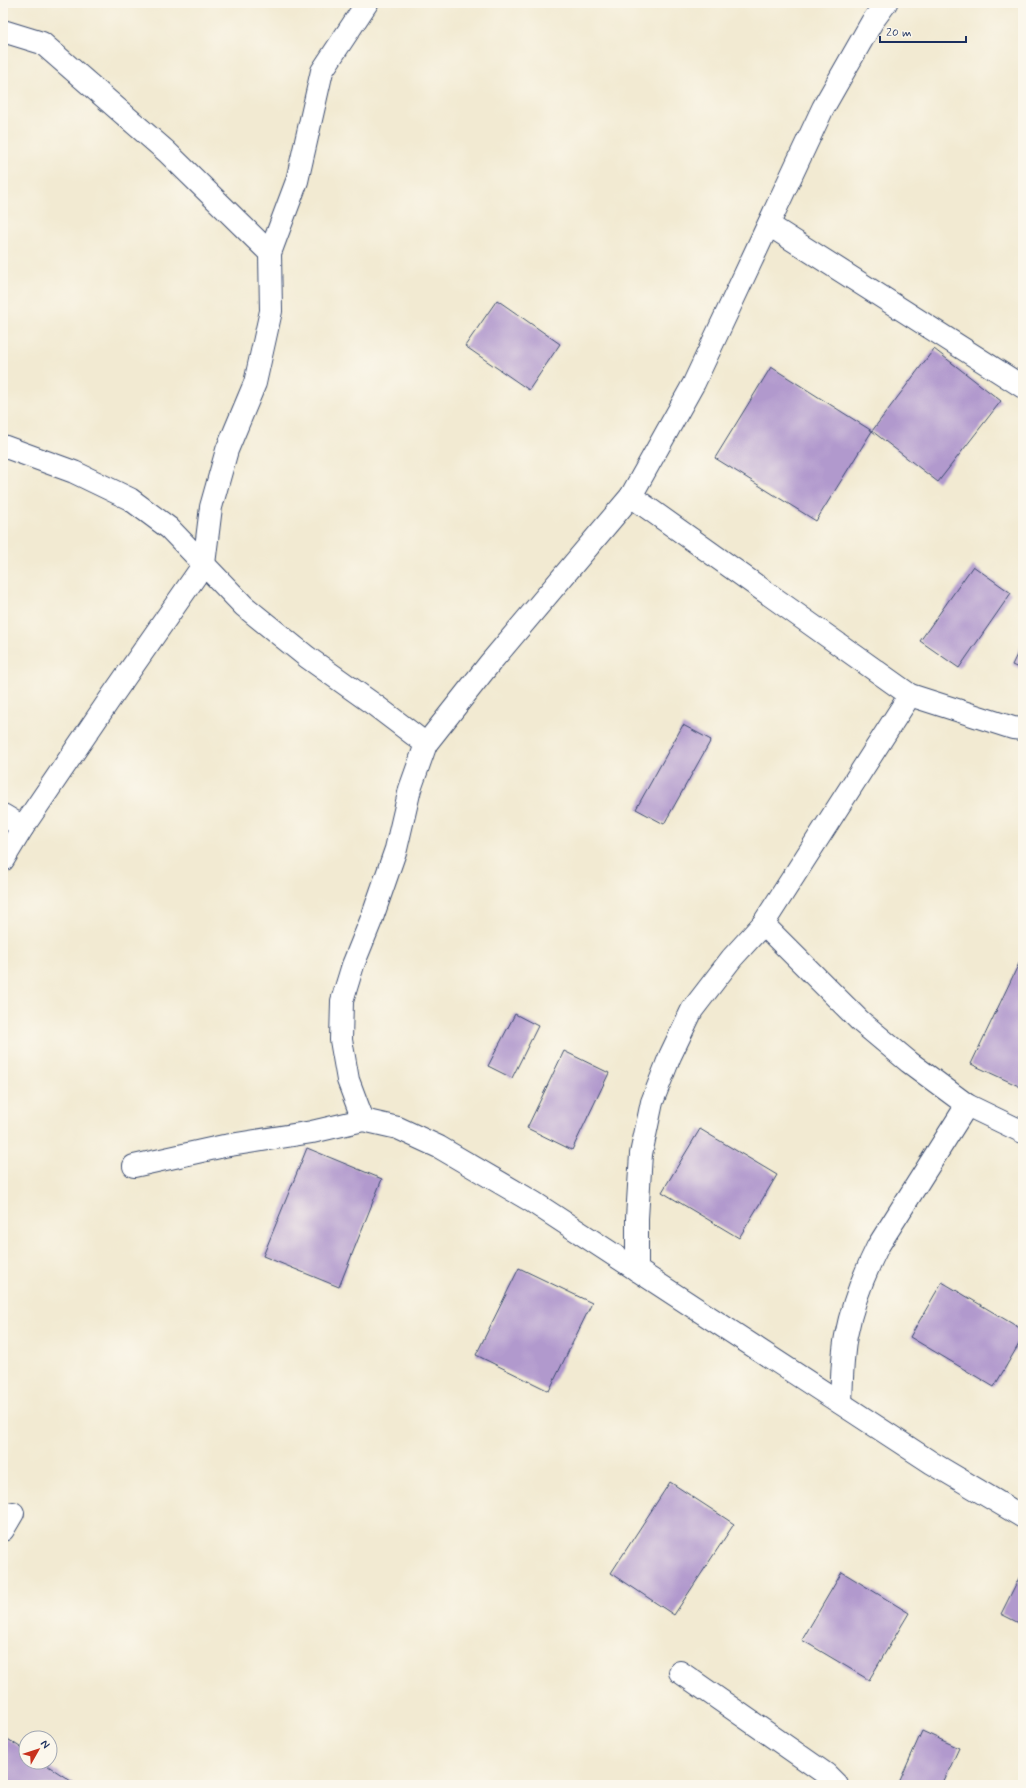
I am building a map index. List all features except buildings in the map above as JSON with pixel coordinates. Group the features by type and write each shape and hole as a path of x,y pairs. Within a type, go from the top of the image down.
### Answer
{"street":[{"path":"3,860 23,827 204,564 211,506 227,450 255,383 271,311 270,253 297,181 322,71 367,3"},
{"path":"364,1120 348,1080 340,1040 342,1001 353,965 372,918 396,849 410,788 426,744 490,663 631,496 694,383 823,108 872,22 886,3"},
{"path":"3,31 42,43 167,152 270,253"},
{"path":"769,225 1023,387"},
{"path":"3,446 74,472 130,499 169,528 244,606 301,652 426,744"},
{"path":"631,496 910,695 1013,728 1023,729"},
{"path":"637,1270 637,1218 641,1154 652,1102 670,1056 692,1010 732,958 763,924 910,695"},
{"path":"3,816 23,827"},
{"path":"763,924 860,1022 909,1062 967,1105 1023,1132"},
{"path":"841,1403 846,1337 852,1310 868,1266 878,1246 967,1105"},
{"path":"134,1166 224,1146 312,1132 364,1120 398,1128 439,1147 534,1202 932,1463 1023,1517"},
{"path":"680,1672 826,1774 837,1785"}]}
